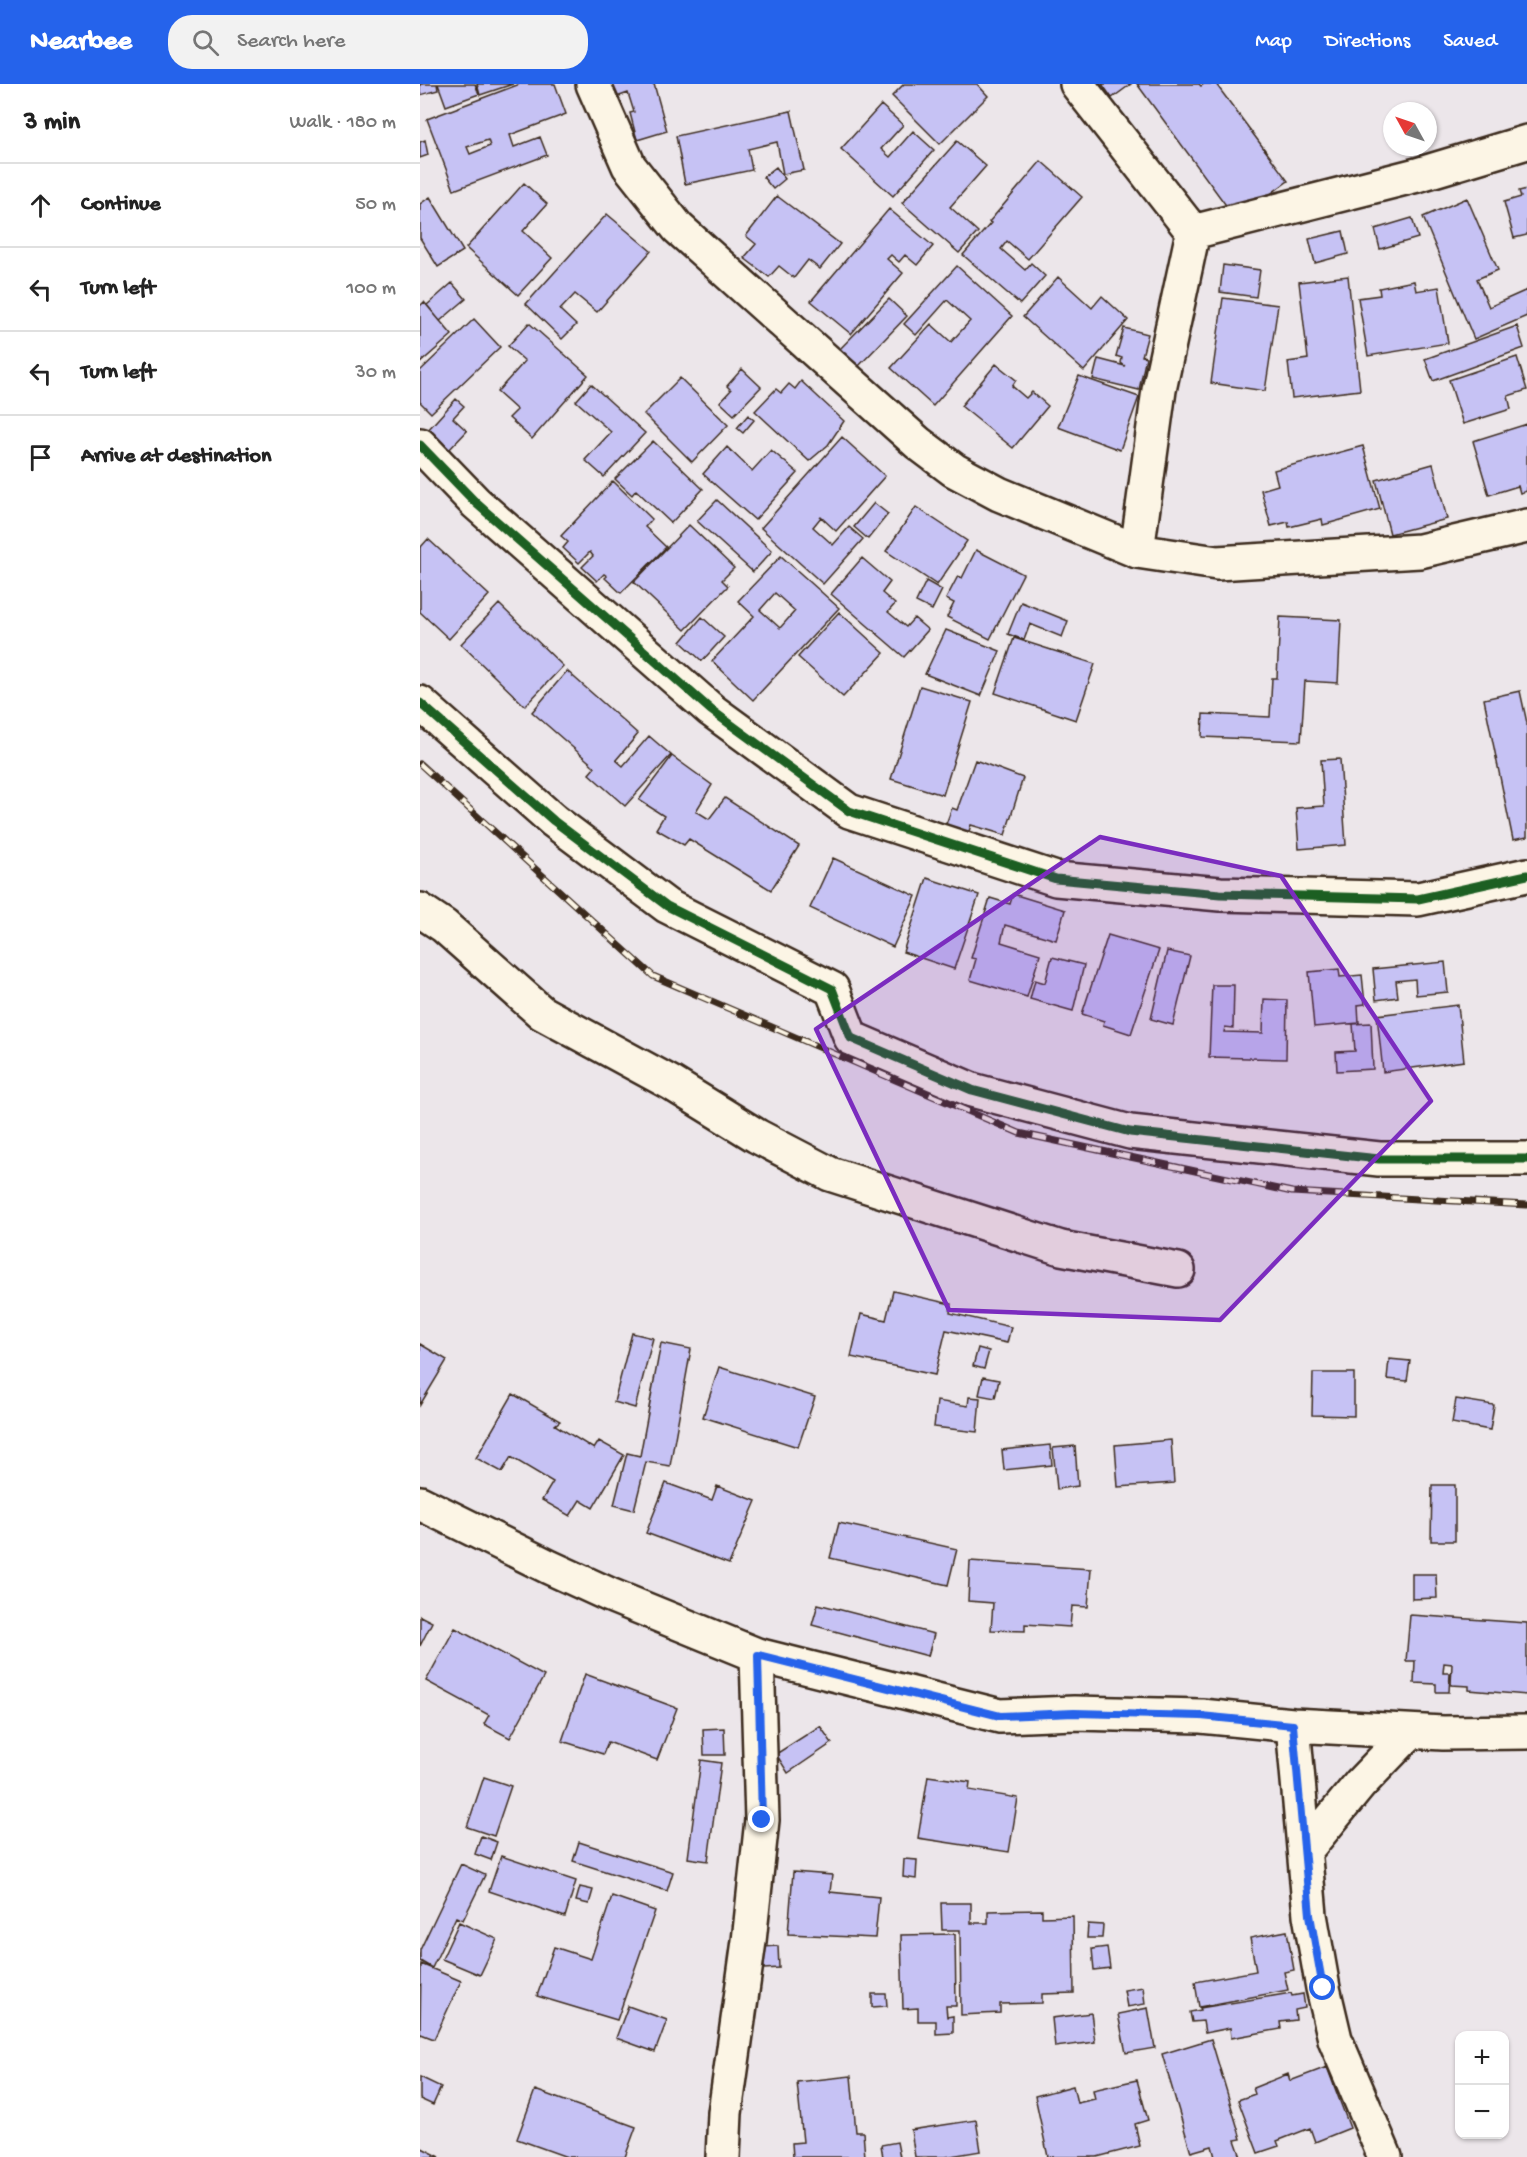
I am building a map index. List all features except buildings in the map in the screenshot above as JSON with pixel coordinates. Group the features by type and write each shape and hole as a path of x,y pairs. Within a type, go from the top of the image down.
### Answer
{"street":[{"path":"593,84 629,166 678,228 918,443 954,470 999,494 1137,551 1217,563 1420,551 1527,526"},
{"path":"1077,84 1192,232 1159,390 1137,551"},
{"path":"1192,232 1417,175 1527,142"},
{"path":"420,445 476,503 711,710 849,811 1056,879 1220,894 1418,899 1527,875"},
{"path":"420,703 554,821 667,906 832,989 851,1038 972,1090 1130,1132 1380,1159 1527,1159"},
{"path":"420,910 444,926 542,1013 671,1083 757,1136 830,1174 1061,1248 1178,1270"},
{"path":"420,1503 600,1591 758,1655 1000,1716 1074,1713 1178,1716 1410,1732 1527,1732"},
{"path":"723,2157 725,2113 749,1941 762,1820 758,1655"},
{"path":"1293,1725 1312,1926 1323,1988 1335,2039 1385,2157"},
{"path":"1305,1851 1360,1784 1410,1732"}],"highlighted area":[{"path":"1100,837 1281,876 1431,1101 1220,1320 949,1310 816,1029"}],"railway":[{"path":"420,764 653,976 1019,1133 1292,1192 1527,1205"}],"cycle path":[{"path":"420,445 476,503 711,710 849,811 1056,879 1220,894 1418,899 1527,875"},
{"path":"420,703 554,821 667,906 832,989 851,1038 972,1090 1130,1132 1379,1159 1527,1159"}],"route":[{"path":"762,1820 758,1655 1000,1716 1074,1713 1201,1716 1293,1725 1310,1915 1323,1988"}]}
